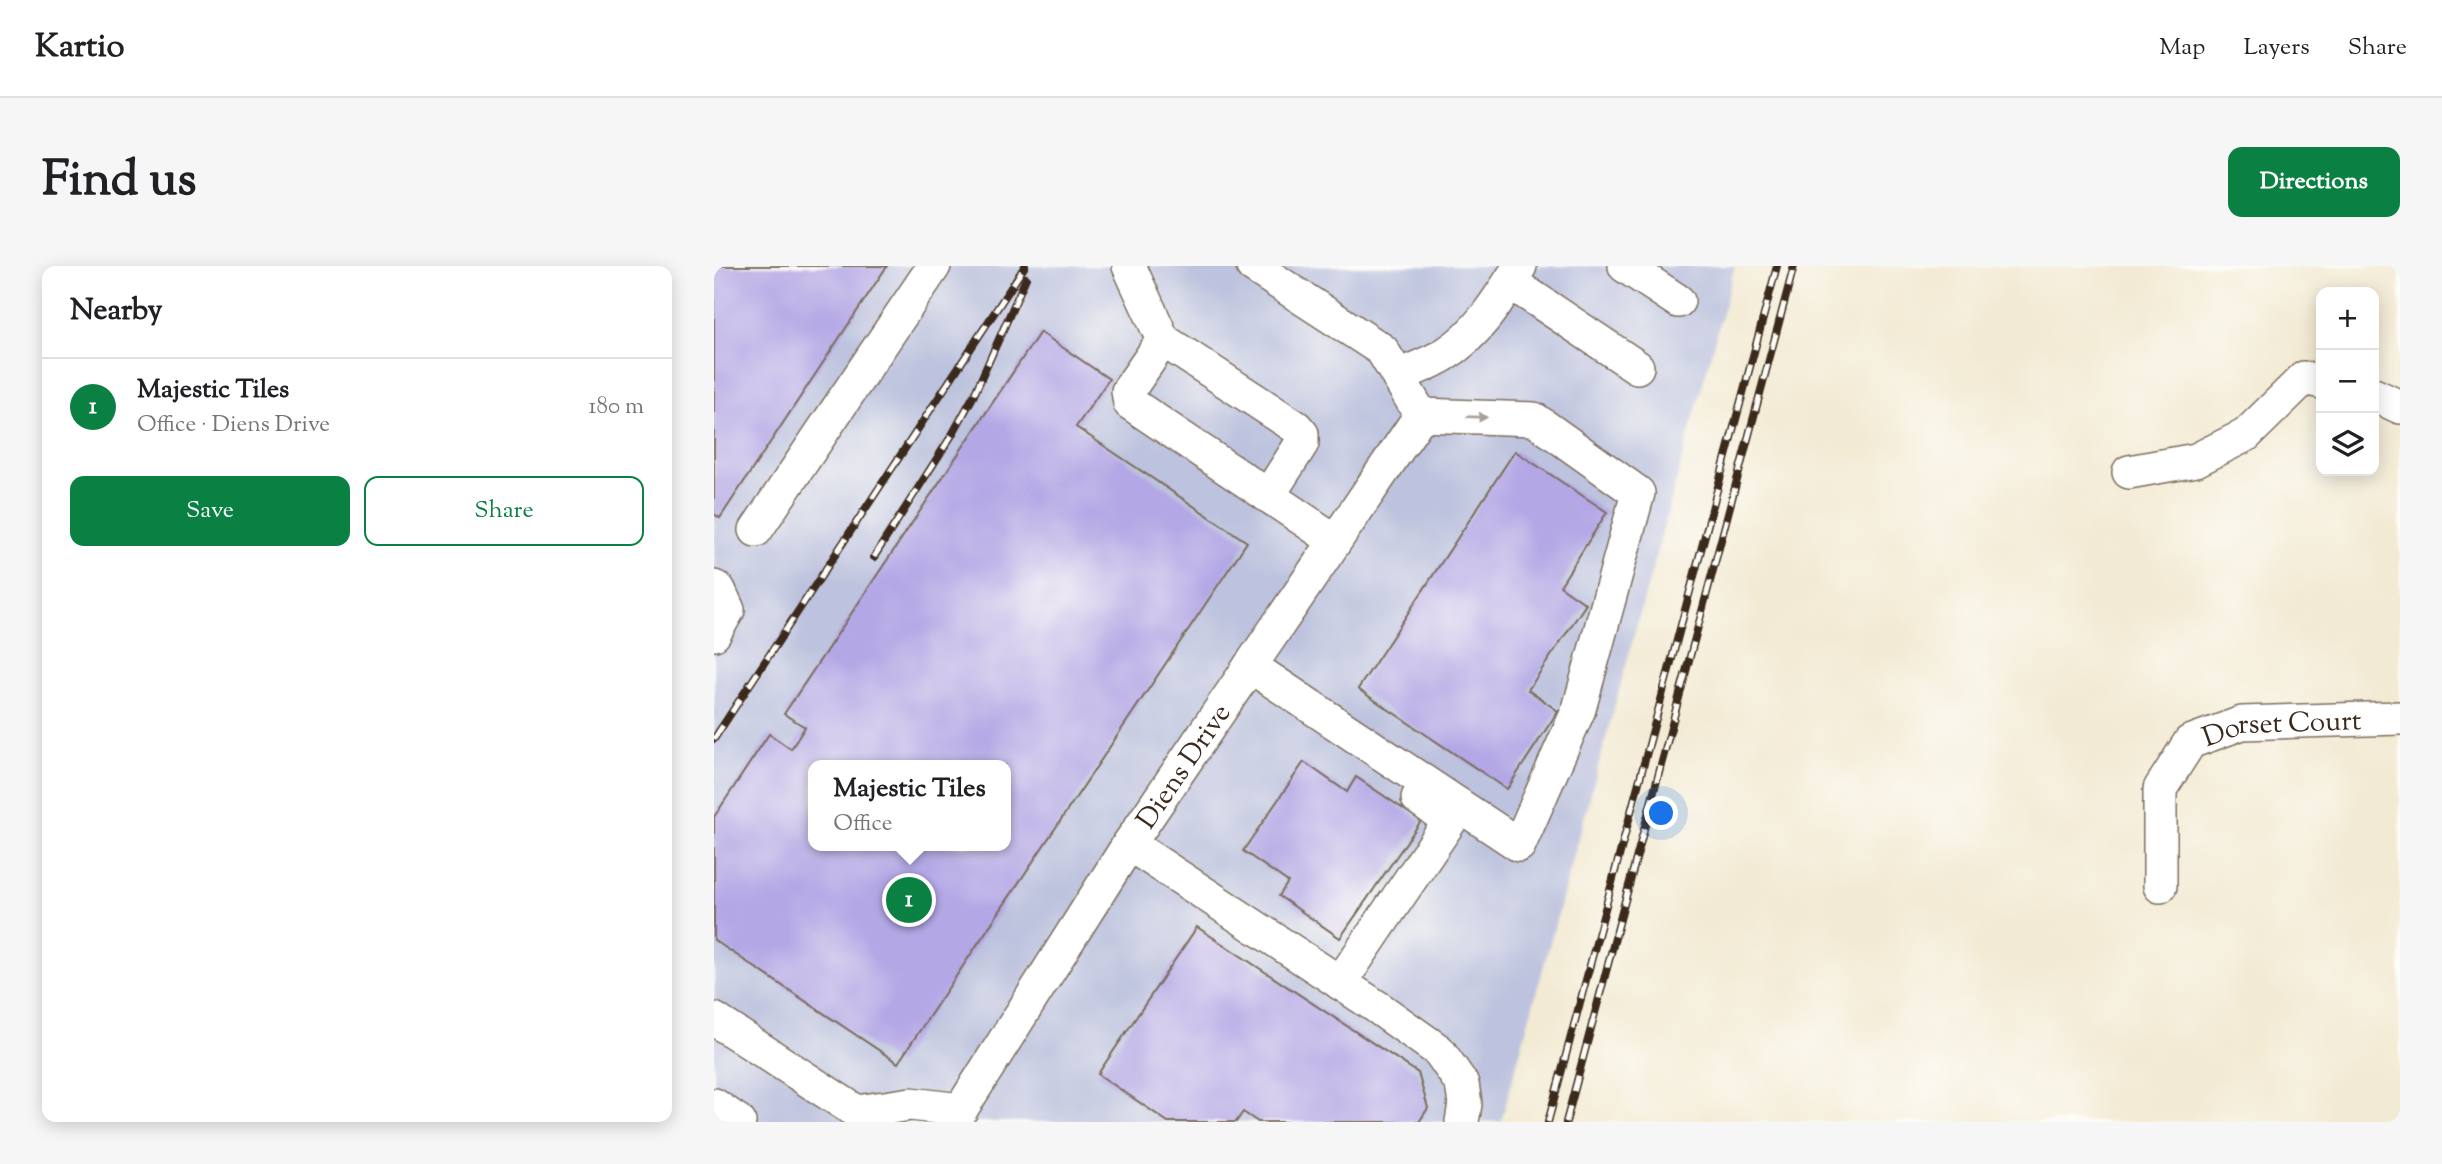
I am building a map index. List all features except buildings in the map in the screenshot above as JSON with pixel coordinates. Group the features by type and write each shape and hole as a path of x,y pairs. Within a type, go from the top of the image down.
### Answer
{"street":[{"path":"756,530 934,266"},
{"path":"1129,266 1163,340 1296,426 1302,434 1302,443 1268,496"},
{"path":"1247,671 1519,845 1579,709 1638,493 1534,419 1421,415 1382,350 1253,266"},
{"path":"1625,266 1678,301"},
{"path":"1398,376 1435,360 1455,347 1487,314 1515,274 1637,367"},
{"path":"1163,340 1128,391 1130,403 1334,540"},
{"path":"2129,471 2196,460 2246,435 2313,381"},
{"path":"2379,397 2400,407"},
{"name":"Diens Drive","path":"957,1116 1129,844 1421,415"},
{"path":"714,587 719,590 728,610 714,634"},
{"path":"1247,671 1450,821 1340,983"},
{"name":"Dorset Court","path":"2160,886 2160,789 2190,742 2242,723 2400,718"},
{"path":"1129,844 1439,1051 1462,1084 1465,1104 1462,1122"},
{"path":"714,1019 857,1112 911,1104 957,1116"},
{"path":"714,1105 740,1122"}],"shaded area":[{"path":"714,266 1735,266 1501,1122 714,1122"}],"railway":[{"path":"714,739 1025,266"},
{"path":"1548,1122 1777,266"},
{"path":"1566,1122 1794,266"},
{"path":"874,557 952,435 974,395 1026,278"}],"place":[{"name":"Majestic Tiles","path":"909,900"}]}
